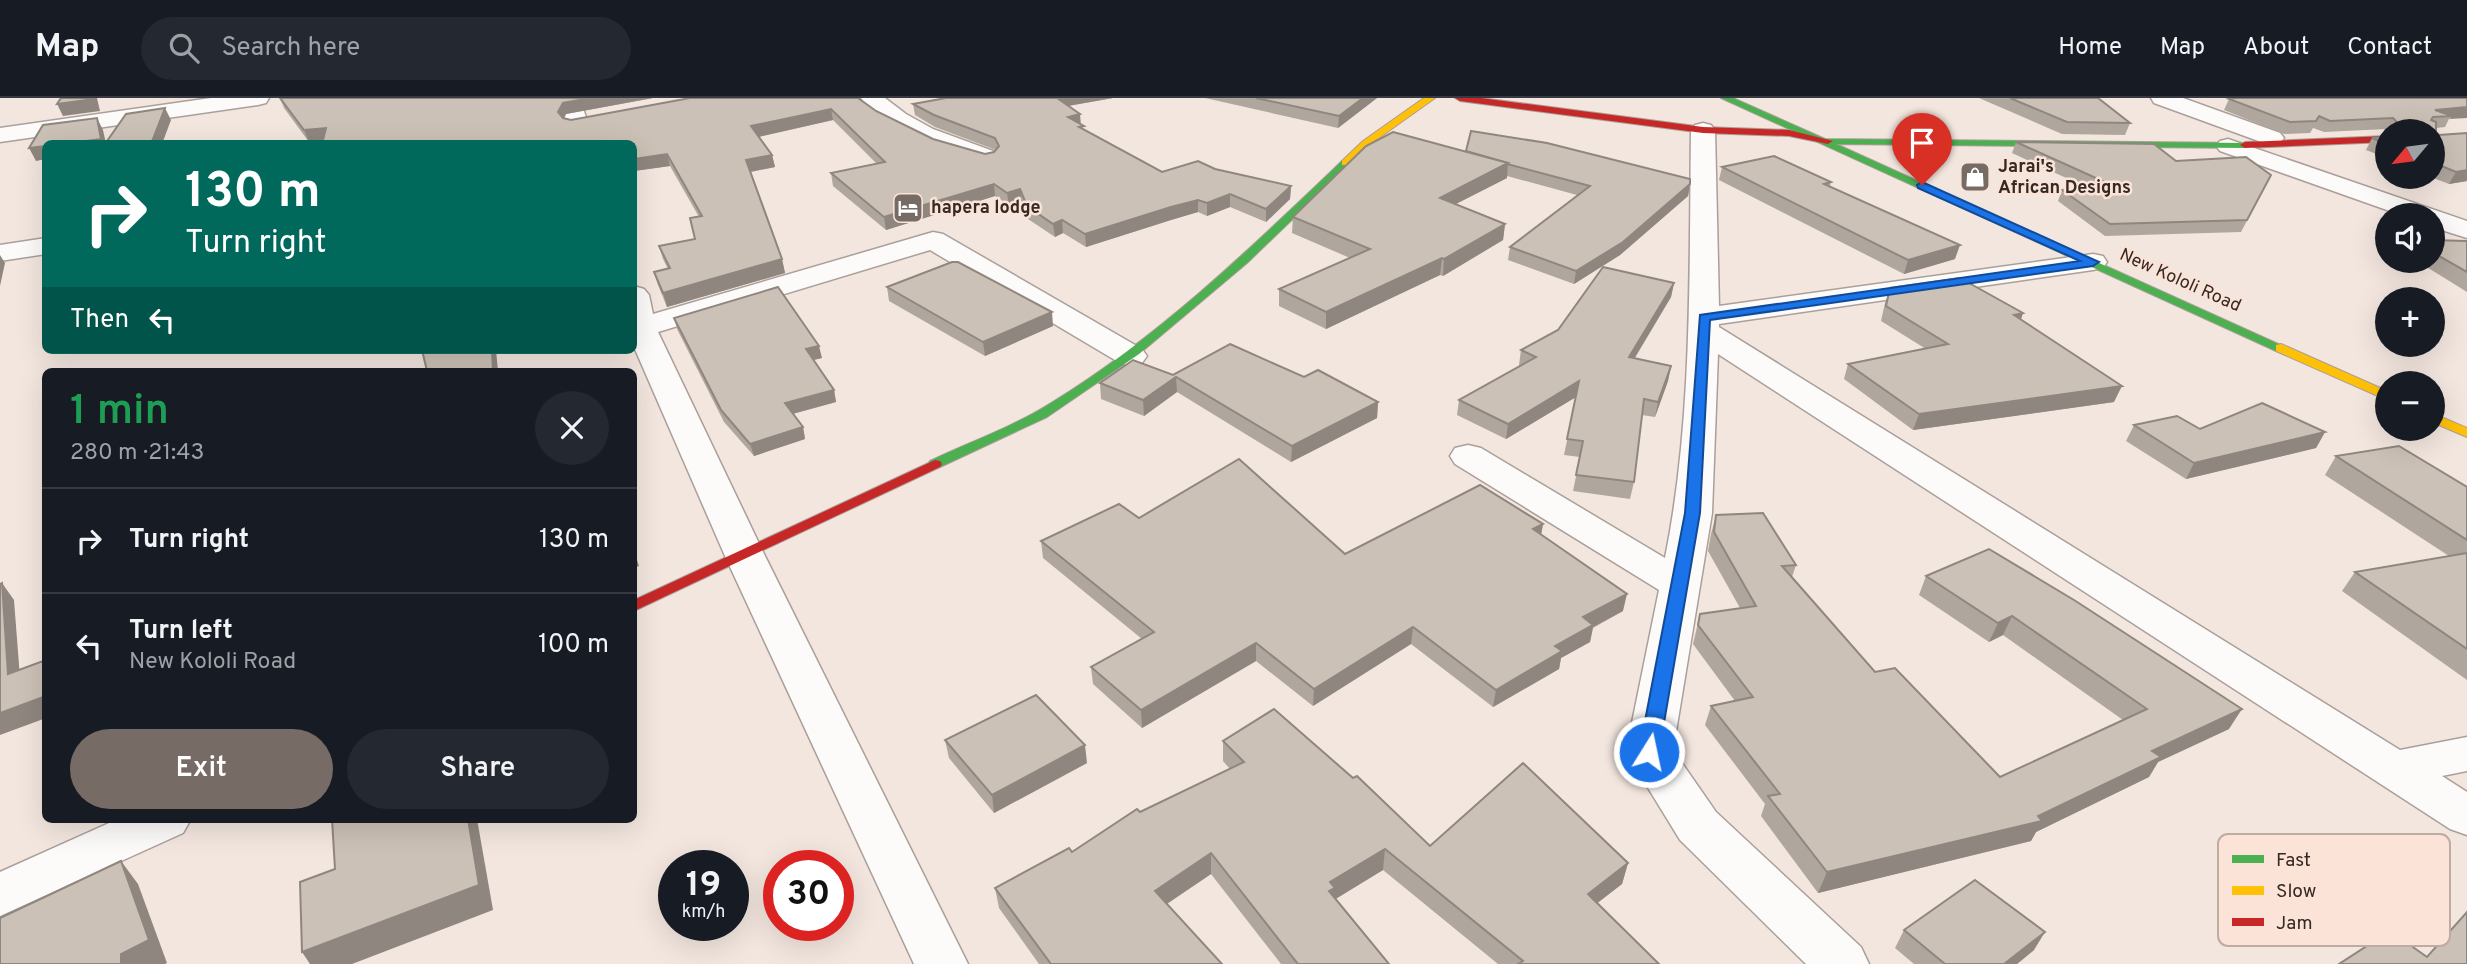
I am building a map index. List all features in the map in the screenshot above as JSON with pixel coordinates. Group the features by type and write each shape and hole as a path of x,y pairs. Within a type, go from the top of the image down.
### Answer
{"street":[{"path":"0,135 258,98"},
{"path":"568,98 582,140"},
{"path":"872,98 896,120 938,141 986,157"},
{"path":"637,605 745,556 1053,408 1131,356 1246,260 1366,143 1430,98"},
{"path":"1460,98 1703,130 1789,133 1825,141 2228,146 2375,140"},
{"name":"New Kololi Road","path":"1726,98 2375,391"},
{"path":"2162,98 2292,145"},
{"path":"575,121 601,117"},
{"path":"1703,130 1704,324 1693,513 1649,752 1698,826 1842,964"},
{"path":"2228,146 2392,203"},
{"path":"2445,222 2467,230"},
{"path":"941,964 745,556 637,311 933,240 1131,356"},
{"path":"0,253 42,247"},
{"path":"1704,324 2093,262"},
{"path":"1704,324 2467,816"},
{"path":"2445,423 2467,432"},
{"path":"1468,456 1680,584"},
{"path":"2394,769 2467,754"},
{"path":"0,895 157,823"}],"building":[{"path":"61,98 94,98 94,99 57,104"},
{"path":"280,98 590,98 563,103 558,112 563,118 571,120 690,98 858,98 876,111 933,139 985,154 994,152 999,146 995,138 934,115 913,104 946,98 1057,98 1080,114 1068,117 1084,126 1079,127 1162,172 1198,161 1215,169 1291,186 1266,209 1230,194 1207,203 1198,200 1171,207 1085,234 1062,220 1053,224 1027,206 1020,189 1007,193 994,184 884,217 831,173 885,162 831,109 751,126 772,155 746,160 782,259 663,293 654,272 670,268 659,246 695,239 690,218 702,216 667,154 637,159 637,140 323,140 326,128 304,130"},
{"path":"1256,98 1363,98 1339,116"},
{"path":"2010,98 2098,98 2130,123 2067,122"},
{"path":"2467,98 2467,107 2435,110 2452,116 2432,119 2330,121 2319,116 2316,121 2290,122 2229,99"},
{"path":"165,108 153,140 108,140 126,114"},
{"path":"97,118 101,139 42,140 42,146 29,148 43,125"},
{"path":"1471,131 1547,143 1690,179 1690,184 1623,242 1576,271 1510,247 1590,186 1466,151"},
{"path":"1393,132 1508,163 1440,198 1505,224 1444,259 1326,312 1279,289 1370,249 1293,217 1366,146"},
{"path":"2467,133 2467,170 2456,172 2445,167 2445,135"},
{"path":"2016,142 2154,144 2176,161 2246,157 2271,175 2247,220 2110,224 2062,190 2118,188"},
{"path":"1774,156 1831,182 1824,184 1960,245 1908,260 1722,167"},
{"path":"2445,240 2467,241 2467,272 2445,259"},
{"path":"958,262 1052,312 983,342 887,287"},
{"path":"1603,267 1674,283 1629,357 1671,366 1658,402 1644,399 1634,482 1576,475 1583,441 1567,439 1579,381 1508,424 1459,400 1536,357 1521,350 1558,330"},
{"path":"1960,278 2023,313 2014,315 2122,386 1919,414 1848,364 1948,344 1886,306 1890,288"},
{"path":"778,287 819,346 806,349 834,390 785,403 803,427 750,444 721,410 674,318"},
{"path":"1230,344 1304,377 1318,370 1378,402 1292,446 1176,377 1143,400 1100,383 1133,360 1173,375"},
{"path":"423,354 492,354 493,368 426,368"},
{"path":"2262,403 2325,432 2194,463 2134,425 2177,416 2200,429"},
{"path":"2399,446 2467,487 2467,540 2336,456"},
{"path":"1239,459 1345,554 1480,485 1543,524 1533,529 1627,594 1583,617 1593,625 1555,646 1562,651 1496,690 1413,627 1314,689 1256,643 1141,710 1091,667 1154,632 1041,541 1119,504 1139,518"},
{"path":"1763,513 1796,565 1782,566 1875,672 1895,668 2000,777 2147,709 2012,616 1998,623 1926,576 1989,549 2074,600 2242,709 2152,751 2161,757 2038,816 2042,821 1827,872 1768,796 1780,794 1711,706 1753,697 1698,625 1700,614 1756,606 1714,532 1716,515"},
{"path":"2467,553 2467,649 2355,572"},
{"path":"2,583 8,674 42,661 42,697 0,713"},
{"path":"1036,695 1085,745 992,795 945,740"},
{"path":"1274,709 1353,778 1357,776 1430,846 1523,763 1628,863 1588,894 1659,964 1518,964 1523,961 1385,849 1330,882 1335,888 1329,891 1389,964 1298,964 1211,853 1155,891 1222,964 1051,964 995,888 1069,848 1072,852 1137,809 1140,812 1244,762 1223,741"},
{"path":"332,823 469,823 479,885 302,952 300,882 335,869"},
{"path":"121,861 149,940 121,954 121,964 0,964 0,918"},
{"path":"1975,880 2045,932 2004,964 1945,964 1904,930"},
{"path":"2467,912 2467,964 2339,964 2367,946 2411,946 2427,957 2437,946 2450,946 2450,931"}],"traffic: fast":[{"path":"1726,98 2281,348"},
{"path":"1828,141 2245,145"},
{"path":"935,464 1042,414 1096,380 1134,352 1243,261 1346,163"}],"traffic: slow":[{"path":"1346,163 1366,143 1430,98"},
{"path":"2281,348 2375,391"},
{"path":"2445,423 2467,433"}],"traffic: jam":[{"path":"1460,98 1703,130 1789,133 1828,141"},
{"path":"2245,145 2375,140"},
{"path":"637,605 935,464"}],"place":[{"name":"Jarai's African Designs","path":"1975,177"},
{"name":"hapera lodge","path":"908,208"}],"route":[{"path":"1649,752 1693,513 1704,317 2093,262 1922,185"}]}
